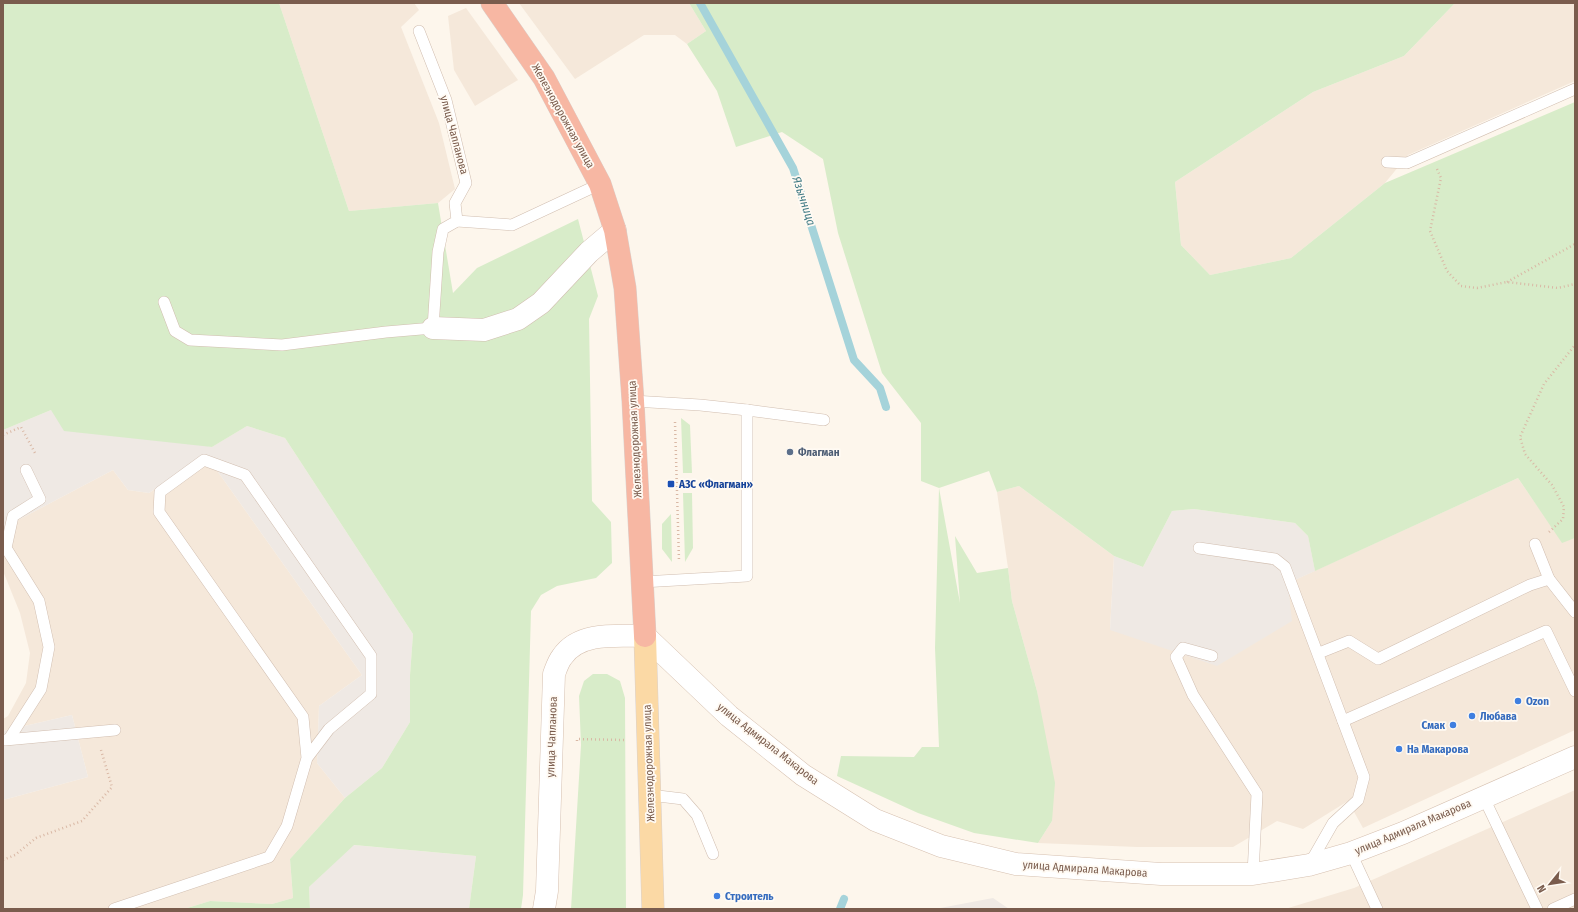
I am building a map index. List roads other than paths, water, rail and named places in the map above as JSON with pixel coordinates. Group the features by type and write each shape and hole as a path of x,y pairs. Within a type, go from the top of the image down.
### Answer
{"highway":[{"name":"Железнодорожная улица","path":"492,3 544,78 600,184 614,230 625,288 633,401 645,636"}],"main road":[{"path":"433,328 484,330 518,319 542,303 589,252 614,230"},
{"name":"улица Чапланова","path":"544,909 547,891 554,674 562,656 578,643 603,636 645,636"},
{"name":"Железнодорожная улица","path":"645,636 653,909"},
{"name":"улица Адмирала Макарова","path":"645,636 728,716 803,774 875,820 940,846 1016,864 1161,874 1253,874 1308,865 1351,853 1403,834 1575,757"}],"lane":[{"name":"улица Чапланова","path":"419,30 446,100 466,183 455,203 457,221"},
{"path":"1387,162 1407,163 1575,89"},
{"path":"164,302 175,331 190,340 282,345 386,332 433,328 438,252 443,229 457,221 512,225 600,184"},
{"path":"633,401 700,405 824,420"},
{"path":"642,582 747,576 747,410"},
{"path":"114,909 269,857 287,826 307,758 329,728 371,694 371,656 245,475 204,460 160,492 159,512 303,717 307,758"},
{"path":"6,740 41,689 49,647 39,601 6,548 13,516 40,499 26,470"},
{"path":"1535,544 1549,579 1575,612"},
{"path":"1199,548 1275,559 1285,567 1319,653 1364,777 1358,800 1333,823 1308,865"},
{"path":"1319,653 1349,641 1378,659 1530,585 1549,579"},
{"path":"1343,721 1546,631 1575,691"},
{"path":"1212,656 1184,648 1176,657 1193,695 1257,794 1253,874"},
{"path":"6,740 115,730"},
{"path":"650,794 683,799 697,815 713,854"},
{"path":"1484,798 1537,909"},
{"path":"1351,853 1377,909"},
{"path":"1553,909 1575,899"}],"waterway":[{"name":"Язычница","path":"700,3 793,168 854,360 880,388 886,407"},
{"name":"Язычница","path":"840,909 844,899"}],"place":[{"name":"Флагман","path":"790,452"},
{"name":"АЗС «Флагман»","path":"671,484"},
{"name":"Ozon","path":"1518,701"},
{"name":"Любава","path":"1472,716"},
{"name":"Смак","path":"1453,725"},
{"name":"На Макарова","path":"1399,749"},
{"name":"Строитель","path":"717,896"}]}
